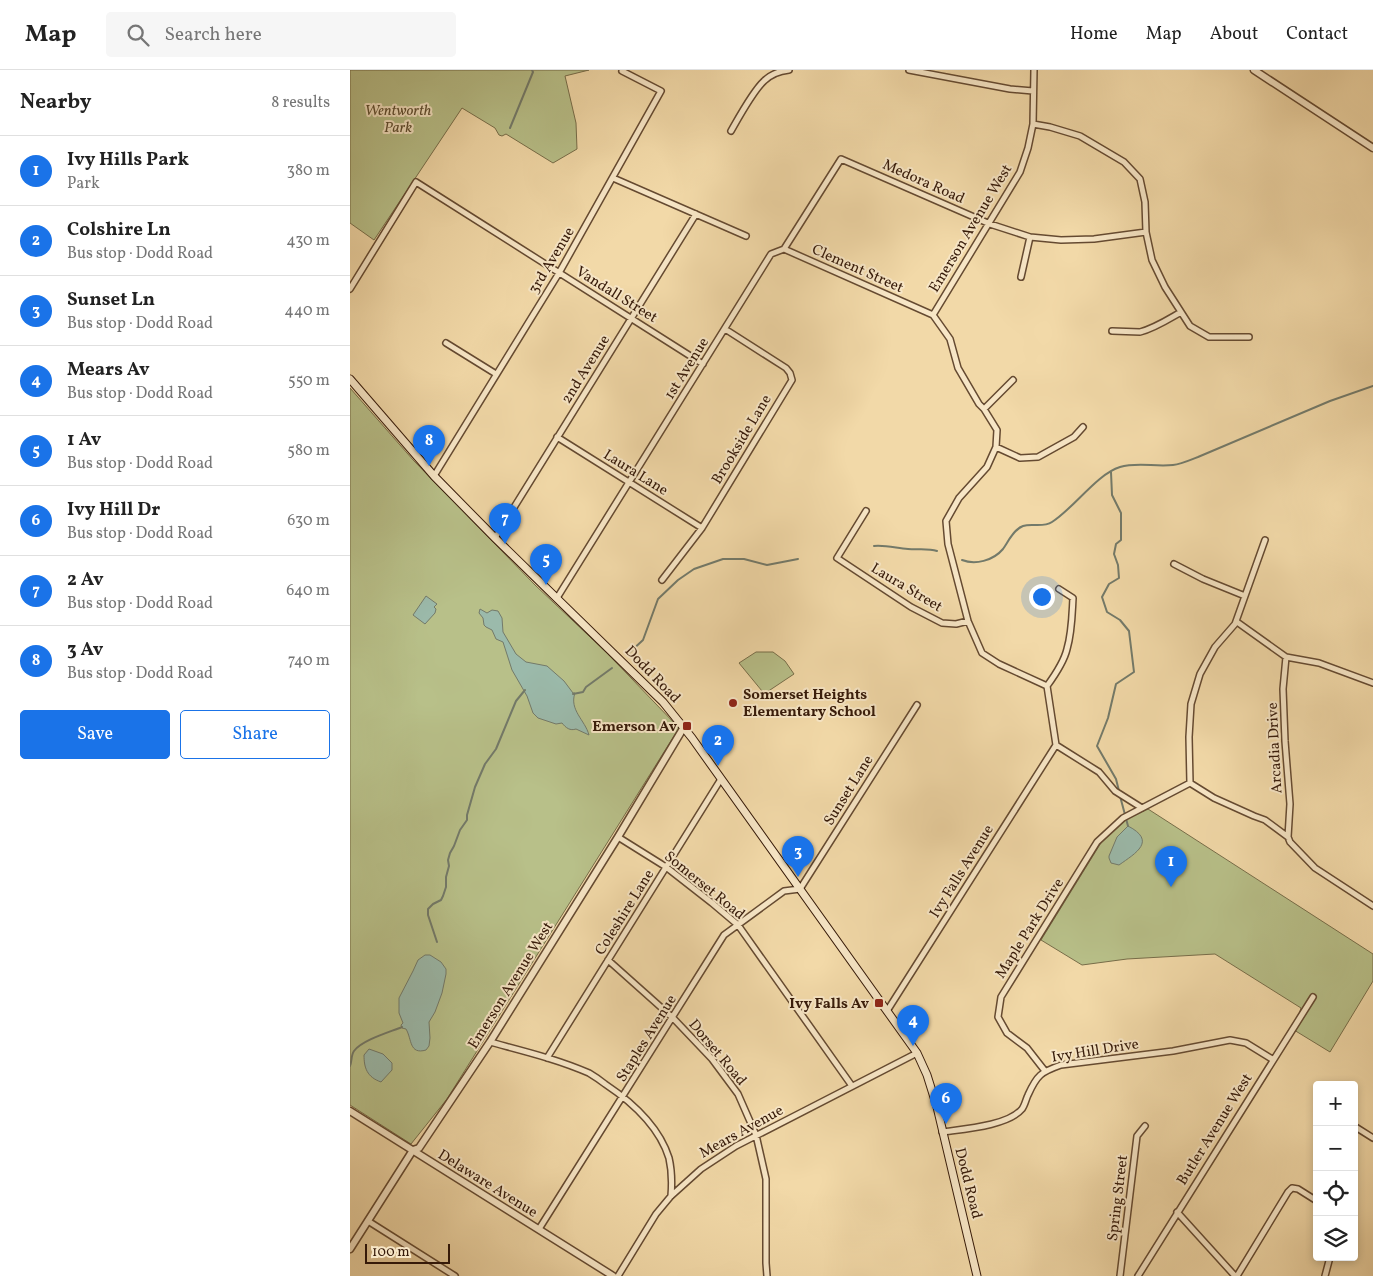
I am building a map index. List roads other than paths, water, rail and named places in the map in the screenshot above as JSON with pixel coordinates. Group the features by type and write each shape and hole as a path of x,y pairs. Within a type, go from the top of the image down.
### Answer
{"main road":[{"name":"Dodd Road","path":"350,379 434,476 656,695 684,727 887,1011 917,1054 927,1075 937,1107 977,1276"}],"street":[{"path":"731,131 764,81 776,73 789,70"},
{"path":"909,70 1010,89 1034,91 1034,70"},
{"path":"1254,70 1373,148"},
{"name":"3rd Avenue","path":"434,476 559,273 661,91 622,71"},
{"name":"Emerson Avenue West","path":"933,315 1020,172 1033,124 1034,91"},
{"path":"1033,124 1080,136 1124,162 1140,179 1145,202 1146,232 1152,260 1165,287 1190,326 1209,337 1249,337"},
{"name":"Medora Road","path":"841,159 990,224 1030,237 1061,240 1094,239 1146,232"},
{"name":"1st Avenue","path":"557,598 771,254 784,249 841,159"},
{"path":"613,178 746,236"},
{"name":"Vandall Street","path":"350,289 416,182 703,364"},
{"name":"2nd Avenue","path":"495,538 696,214"},
{"path":"1021,277 1030,237"},
{"name":"Clement Street","path":"784,249 933,315"},
{"path":"1112,331 1140,332 1153,328 1181,312"},
{"path":"933,315 950,339 958,368 997,430 996,447 987,467 959,498 946,521 948,544 968,621 982,653 999,664 1047,686"},
{"name":"Brookside Lane","path":"662,580 702,528 792,380 786,368 725,329"},
{"path":"446,343 496,374"},
{"path":"984,409 1013,380"},
{"path":"996,447 1020,458 1038,457 1074,437 1084,427"},
{"name":"Laura Lane","path":"557,437 702,528"},
{"name":"Laura Street","path":"866,511 837,558 911,607 942,623 956,624 968,621"},
{"path":"1265,540 1235,624 1215,647 1200,674 1191,704 1189,738 1190,783 1214,798 1265,820 1288,837 1290,842 1315,868 1373,906"},
{"path":"1174,564 1203,580 1245,596"},
{"path":"1059,590 1073,598 1072,624 1067,650 1056,673 1047,686 1056,745 1099,772 1115,791 1142,808"},
{"path":"1235,624 1237,622 1286,657 1319,663 1373,683"},
{"name":"Arcadia Drive","path":"1286,657 1283,689 1290,804 1288,837"},
{"name":"Sunset Lane","path":"800,889 917,705"},
{"name":"Emerson Avenue West","path":"350,1249 413,1150 419,1148 490,1042 684,727"},
{"name":"Ivy Falls Avenue","path":"887,1011 1056,745"},
{"name":"Coleshire Lane","path":"547,1058 721,779"},
{"name":"Maple Park Drive","path":"1045,1071 1027,1048 1007,1033 998,1017 1001,997 1097,842 1123,818 1190,783"},
{"name":"Somerset Road","path":"618,837 666,867 738,925 852,1086"},
{"name":"Staples Avenue","path":"539,1229 724,935 784,891 800,889"},
{"name":"Dorset Road","path":"608,960 673,1018 712,1059 738,1094 756,1135 766,1179 767,1276"},
{"name":"Butler Avenue West","path":"1138,1276 1313,996"},
{"name":"Ivy Hill Drive","path":"942,1132 982,1127 1012,1117 1022,1108 1035,1081 1045,1071 1061,1065 1172,1051 1230,1040 1246,1043 1272,1059"},
{"path":"490,1042 547,1058 590,1074 624,1096 651,1124 662,1141 672,1176 671,1196"},
{"name":"Mears Avenue","path":"618,1276 656,1214 671,1196 700,1169 756,1135 917,1054"},
{"name":"Delaware Avenue","path":"350,1111 613,1276"},
{"name":"Spring Street","path":"1120,1276 1138,1136 1145,1126"},
{"path":"1358,1129 1373,1138"},
{"path":"1177,1212 1236,1276 1288,1192 1292,1188 1298,1189 1313,1198"},
{"path":"368,1221 455,1276"},
{"path":"1325,1276 1329,1261"}],"waterway":[{"path":"510,128 533,72 532,70"},
{"path":"962,560 978,562 989,559 999,553 1014,533 1023,526 1049,524 1094,484 1111,471 1120,467 1183,463 1330,401 1373,386"},
{"path":"1111,472 1112,495 1121,513 1121,540 1116,544 1114,554 1118,565 1119,578 1109,584 1102,597 1107,612 1120,620 1129,631 1134,672 1116,684 1108,718 1097,746 1116,779 1119,791"},
{"path":"874,546 937,551"},
{"path":"629,653 643,640 658,599 678,580 694,569 723,559 744,559 767,565 798,559"},
{"path":"573,694 583,692 586,687 612,668"},
{"path":"437,942 428,915 428,909 441,900 443,896 446,887 450,853 460,830 467,820 475,787 485,764 496,749 516,701 525,690"},
{"path":"1120,796 1128,826"},
{"path":"350,1066 353,1053 363,1043 402,1027"}],"place":[{"name":"3 Av","path":"429,466"},
{"name":"2 Av","path":"505,544"},
{"name":"1 Av","path":"546,585"},
{"name":"Somerset Heights Elementary School","path":"733,703"},
{"name":"Emerson Av","path":"687,726"},
{"name":"Colshire Ln","path":"718,766"},
{"name":"Sunset Ln","path":"798,877"},
{"name":"Ivy Hills Park","path":"1171,887"},
{"name":"Ivy Falls Av","path":"879,1003"},
{"name":"Mears Av","path":"913,1046"},
{"name":"Ivy Hill Dr","path":"946,1124"}],"park label":[{"name":"Wentworth Park","path":"398,118"}]}
